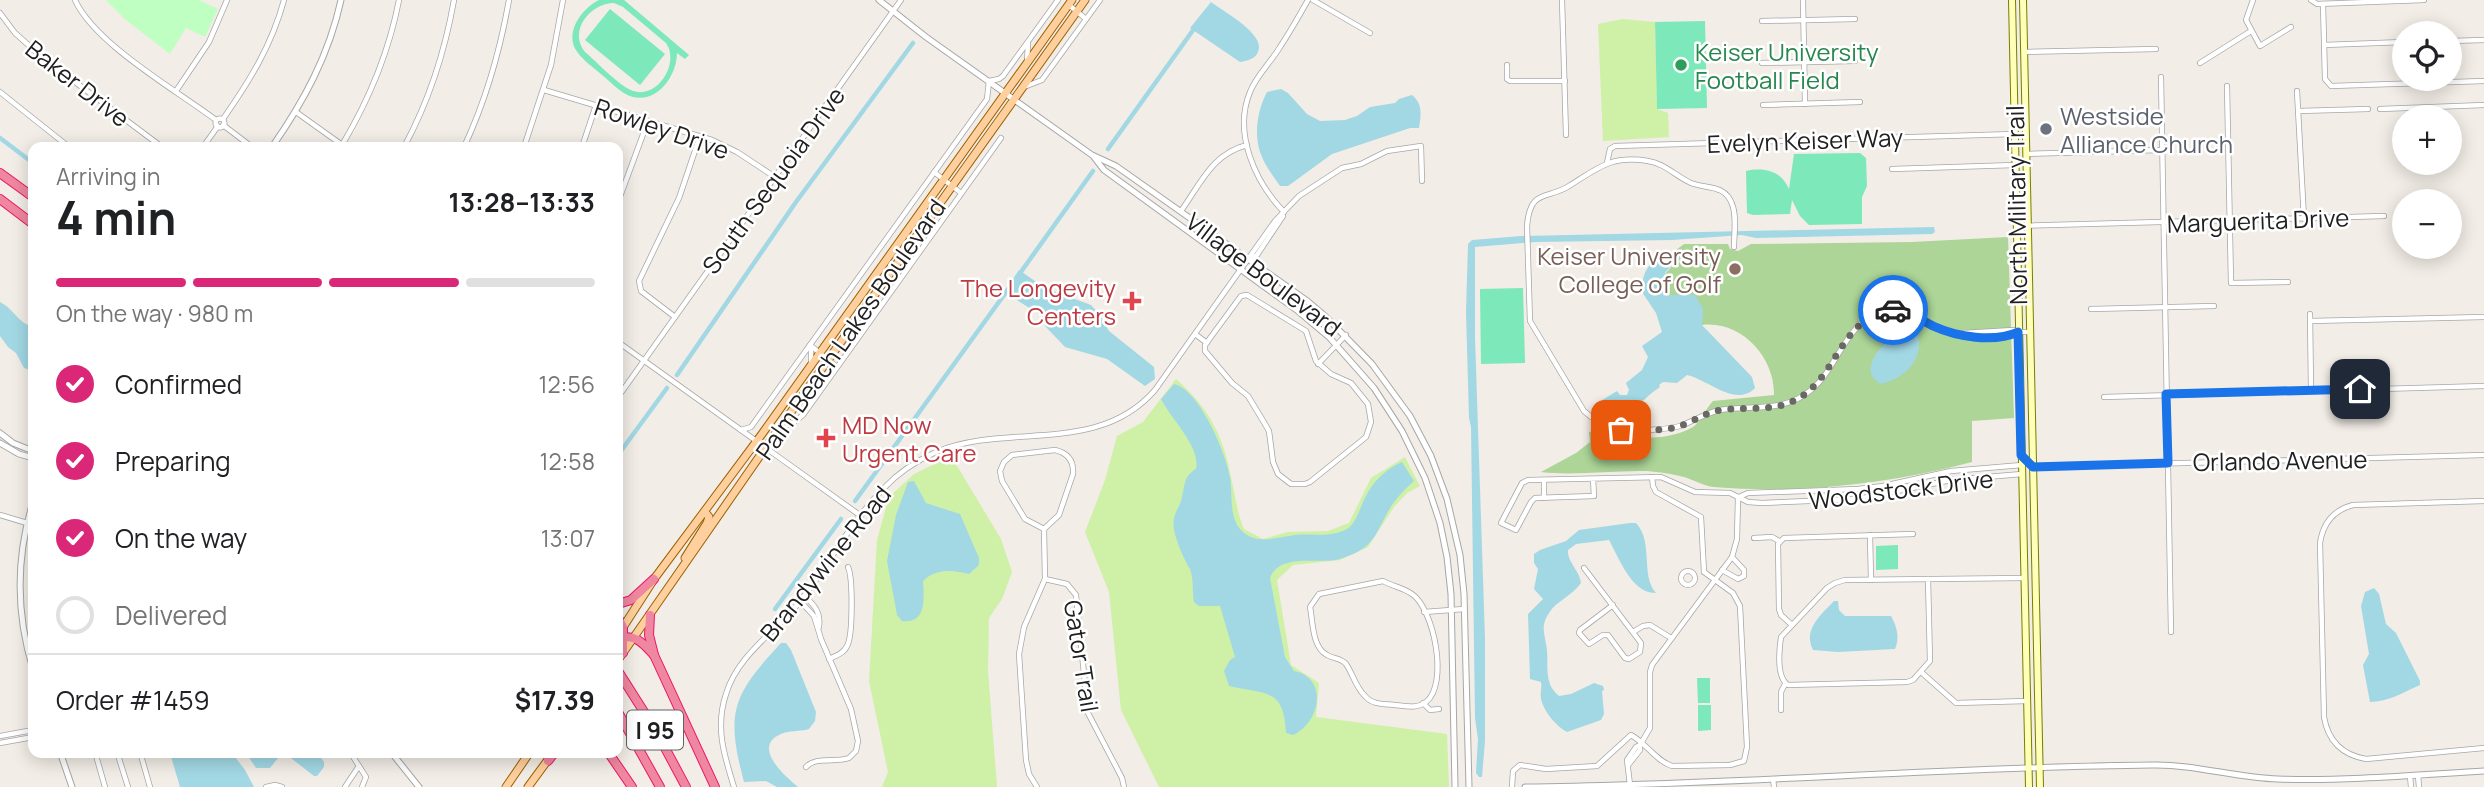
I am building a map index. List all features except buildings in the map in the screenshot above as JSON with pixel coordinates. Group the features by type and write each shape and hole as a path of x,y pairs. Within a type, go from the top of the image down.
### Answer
{"highway":[{"path":"0,173 28,193"},
{"path":"0,199 28,220"},
{"path":"623,602 631,600 654,579"},
{"path":"650,615 649,635 654,655 715,787"},
{"path":"623,635 640,640 654,655"},
{"name":"I 95","path":"623,679 656,731 685,787"},
{"name":"I 95","path":"623,720 660,787"},
{"path":"612,758 632,787"}],"main road":[{"name":"Palm Beach Lakes Boulevard","path":"623,653 780,427 1085,0"},
{"name":"North Military Trail","path":"2012,0 2029,787"},
{"name":"North Military Trail","path":"2023,0 2040,787"},
{"name":"Palm Beach Lakes Boulevard","path":"623,631 654,579 757,441 1070,2"},
{"path":"2013,39 2024,52"},
{"path":"2015,137 2027,153"},
{"path":"2021,455 2033,467"},
{"path":"2022,465 2028,470 2034,484"},
{"path":"718,516 715,511 721,489"},
{"path":"682,568 690,547 707,523 709,517 705,512"},
{"path":"2024,565 2036,576"},
{"path":"2024,578 2031,582 2036,591"},
{"path":"506,787 526,758"},
{"path":"528,787 550,758"}],"street":[{"path":"75,0 96,30 245,142"},
{"path":"176,91 209,43 227,0"},
{"path":"207,142 249,81 264,54 284,0"},
{"path":"275,142 296,112 322,62 341,0"},
{"path":"345,142 379,72 399,0"},
{"path":"406,142 434,78 447,36 454,0"},
{"path":"466,142 490,83 509,0"},
{"path":"526,142 544,90 563,0"},
{"name":"Village Boulevard","path":"879,0 1092,155 1116,166 1306,300 1346,335 1397,396 1421,436 1438,473 1460,555 1469,787"},
{"name":"South Sequoia Drive","path":"623,390 901,0"},
{"path":"741,430 751,427 988,97 989,81 1003,76 1058,0"},
{"path":"1023,87 1042,80 1100,0"},
{"path":"1284,212 1258,177 1247,145 1246,115 1249,94 1310,0 1370,33"},
{"path":"1562,0 1566,135"},
{"path":"1803,0 1805,104"},
{"path":"2253,0 2246,20 2260,46 2291,27"},
{"path":"2311,0 2323,4 2424,0"},
{"path":"1070,2 1086,19"},
{"path":"2323,4 2325,79 2328,84 2334,86 2484,81"},
{"name":"Baker Drive","path":"0,13 15,33 43,58 155,142"},
{"path":"1762,21 1855,19"},
{"path":"2200,63 2251,31"},
{"path":"2462,41 2484,40"},
{"path":"1027,63 1028,42"},
{"path":"2324,45 2392,42"},
{"path":"2024,52 2156,49"},
{"path":"1762,63 1855,61"},
{"path":"1507,65 1507,79 1510,81 1565,81"},
{"path":"2161,77 2171,632"},
{"path":"2227,86 2231,283 2288,282"},
{"name":"Rowley Drive","path":"544,90 700,136 737,152 775,177"},
{"path":"2297,91 2304,219"},
{"path":"0,92 63,142"},
{"path":"1763,105 1860,102"},
{"path":"584,142 596,105"},
{"path":"2380,109 2484,105"},
{"path":"2299,111 2368,108"},
{"path":"296,112 337,142"},
{"path":"623,188 648,121"},
{"path":"675,317 643,294 639,281 668,223 700,136"},
{"name":"Evelyn Keiser Way","path":"1607,163 1610,149 1615,146 2015,137"},
{"path":"780,427 799,419 1000,138"},
{"path":"986,139 992,150"},
{"path":"1181,211 1221,156 1232,149 1247,145"},
{"name":"Brandywine Road","path":"734,787 721,738 721,718 726,694 745,659 802,599 861,516 883,489 902,472 922,459 946,449 974,442 1090,430 1122,418 1147,399 1241,271 1257,256 1281,222 1284,212 1299,196 1327,176 1387,151 1421,146 1422,181"},
{"path":"2027,153 2161,150"},
{"name":"Village Boulevard","path":"1092,155 1104,170 1298,311 1336,345 1380,397 1402,431 1418,462 1440,523 1448,569 1455,787"},
{"path":"1734,247 1732,203 1716,188 1691,183 1650,161 1607,163 1570,185 1536,200 1528,216 1527,234 1529,307 1533,328 1584,411 1599,423 1614,429 1673,428 1717,411 1775,407 1795,401 1811,390 1824,376 1850,333 1872,316 1885,311 1905,311 1940,328 1982,337 2030,332"},
{"path":"1892,169 2015,166"},
{"path":"934,172 961,193"},
{"name":"Marguerita Drive","path":"2016,226 2384,216"},
{"path":"872,259 881,267"},
{"path":"890,273 899,280"},
{"path":"1247,295 1306,331 1318,364 1331,374 1351,383 1360,393 1369,407 1370,431 1310,482 1295,484 1285,481 1276,471 1269,431 1248,396 1232,383 1204,348 1241,296 1247,295"},
{"path":"2091,309 2214,306"},
{"path":"2310,314 2311,390"},
{"path":"2310,321 2484,317"},
{"path":"1195,334 1208,343"},
{"path":"1318,364 1346,335"},
{"path":"810,345 837,367"},
{"path":"810,345 811,365"},
{"path":"623,346 861,516"},
{"path":"2104,397 2484,386"},
{"path":"0,433 13,443 28,449"},
{"path":"0,443 28,457"},
{"path":"1037,787 1026,760 1019,654 1024,627 1045,579 1044,529 1059,515 1073,474 1072,464 1065,454 1055,450 1012,455 1001,468 1002,481 1025,519 1044,529"},
{"name":"Orlando Avenue","path":"2033,467 2484,456"},
{"name":"Woodstock Drive","path":"1738,498 1748,493 1883,486 1951,471 2022,465"},
{"name":"Woodstock Drive","path":"1738,498 1762,503 1840,500 1884,495 1951,480 2022,474"},
{"path":"1652,477 1656,492 1701,517 1705,573"},
{"path":"1593,479 1594,496 1544,498 1531,502 1516,530 1501,523 1522,483 1528,480 1652,477 1667,479 1698,493 1726,492 1738,498 1736,547 1732,557 1671,638 1650,672 1650,728 1640,750 1629,764 1630,786"},
{"path":"1544,480 1544,498"},
{"path":"2484,501 2353,505 2341,509 2330,518 2320,543 2323,717 2334,743 2351,755 2366,759 2484,748"},
{"path":"0,515 27,523"},
{"path":"28,520 21,557 20,590 28,648"},
{"name":"Woodstock Drive","path":"1754,538 1772,537 1779,541 1787,537 1913,534"},
{"name":"Woodstock Drive","path":"1870,535 1871,580"},
{"path":"1779,541 1779,609 1781,615 1792,625"},
{"path":"1722,570 1738,579 1744,576 1744,569 1732,557"},
{"path":"829,659 839,655 848,645 852,582 848,567"},
{"path":"1584,568 1613,605 1641,643 1642,649 1629,659 1608,635 1603,635 1589,644 1580,636 1580,630 1613,605"},
{"path":"1512,787 1513,771 1520,765 1539,768 1593,767 1603,763 1631,736 1664,763 1672,766 1735,765 1744,761 1746,757 1740,606 1733,593 1705,573 1698,571 1694,574"},
{"path":"1785,684 1780,675 1780,640 1832,584 1845,580 2024,578"},
{"name":"Gator Trail","path":"1045,579 1064,583 1076,595 1088,713 1124,787"},
{"path":"1785,684 1913,680 1930,658 1928,579"},
{"path":"1383,581 1412,594 1422,604 1436,639 1436,685 1423,704 1414,707 1380,704 1367,698 1343,662 1326,655 1317,646 1310,607 1319,593 1383,581"},
{"path":"802,599 812,612 851,709 858,745 854,754 846,760 817,761 806,767"},
{"path":"1424,612 1464,609"},
{"path":"1633,632 1643,626 1654,626 1671,638"},
{"path":"1921,672 1956,703 2027,701"},
{"path":"1781,710 1781,692 1785,684"},
{"path":"1423,704 1430,710 1439,709"},
{"path":"0,736 28,731"},
{"path":"0,743 28,738"},
{"path":"62,758 72,787"},
{"path":"97,758 105,787"},
{"path":"119,758 128,787"},
{"path":"142,758 150,787"},
{"path":"354,758 366,778 362,787"},
{"path":"396,758 419,787"},
{"path":"1524,787 1630,786 1853,774 2160,765 2278,779 2410,776 2484,771"},
{"path":"345,787 359,766"},
{"path":"2418,775 2418,787"},
{"path":"2410,776 2411,787"},
{"path":"1773,779 1774,787"},
{"path":"266,787 282,787"}],"green space":[{"path":"106,0 199,0 218,9 205,37 186,28 170,54 126,20"},
{"path":"599,0 624,0 689,55 685,59 677,53 674,70 658,92 642,98 633,97 616,87 578,53 572,38 573,30 580,16","holes":["614,3 623,7 666,43 670,51 664,78 651,90 642,92 627,88 585,52 580,44 580,27 590,13 605,4"]},
{"path":"610,9 665,54 640,85 585,40"},
{"path":"1623,19 1655,22 1657,109 1668,113 1669,137 1603,141 1598,24"},
{"name":"Keiser University Football Field","path":"1705,21 1707,108 1657,109 1655,22"},
{"path":"1860,153 1866,158 1867,186 1862,197 1862,224 1809,225 1800,216 1792,200 1790,214 1747,213 1746,171 1760,170 1777,174 1789,189 1794,154"},
{"path":"2008,237 2014,418 1972,421 1972,462 1877,481 1780,489 1714,487 1680,476 1647,471 1541,472 1590,442 1589,432 1635,438 1675,434 1699,422 1713,401 1774,395 1769,367 1753,344 1729,328 1702,325 1702,309 1669,295 1665,274 1683,254 1676,250 1684,244 1728,244 1730,249 1738,251 1751,244 1912,242"},
{"path":"1523,288 1525,363 1481,364 1480,289"},
{"path":"1176,379 1207,413 1220,438 1244,529 1263,539 1288,532 1328,531 1349,523 1371,478 1405,457 1420,486 1407,493 1394,507 1368,547 1340,560 1293,565 1277,580 1291,665 1319,683 1316,717 1447,734 1449,787 1159,787 1121,710 1109,592 1085,532 1105,480 1117,436 1143,422"},
{"path":"951,456 1001,539 1012,572 1002,599 989,618 988,671 997,787 882,787 888,772 869,681 877,540 889,497 914,474"},
{"path":"1898,545 1898,569 1876,570 1876,546"},
{"path":"1697,678 1710,678 1710,703 1698,703"},
{"path":"1698,705 1711,705 1711,730 1698,731"}],"water":[{"path":"1211,2 1242,24 1256,38 1259,45 1255,56 1240,62 1190,28"},
{"path":"1281,89 1307,114 1320,121 1345,120 1370,107 1395,103 1412,95 1420,106 1419,128 1410,128 1332,154 1288,186 1280,186 1262,157 1257,133 1261,107 1267,92"},
{"path":"1934,227 1935,232 1932,234 1756,238 1742,235 1672,240 1535,242 1475,247 1475,337 1485,639 1485,741 1482,777 1479,777 1476,773 1478,739 1475,718 1471,427 1466,312 1468,244 1472,240 1521,236"},
{"path":"1676,250 1684,254 1683,259 1677,259 1665,273 1669,295 1695,295 1703,309 1702,325 1752,377 1755,388 1739,395 1730,394 1687,375 1677,383 1663,382 1627,412 1612,414 1603,411 1599,402 1617,391 1620,395 1627,395 1629,390 1626,383 1642,370 1648,357 1642,346 1662,332 1656,313 1642,292 1642,284 1650,264"},
{"path":"1019,270 1045,288 1091,305 1109,331 1154,367 1155,379 1145,386 1107,359 1065,347 1045,326 1042,316 1004,292"},
{"path":"0,302 28,324 28,369 24,368 16,353 0,336"},
{"path":"1906,325 1915,327 1919,347 1917,356 1907,371 1880,384 1872,376 1872,361 1882,347"},
{"path":"1174,384 1193,397 1210,423 1227,466 1235,520 1248,536 1266,539 1340,532 1353,523 1372,486 1391,468 1402,462 1414,481 1394,502 1373,538 1362,549 1340,559 1291,562 1275,570 1270,578 1285,657 1294,671 1305,675 1312,682 1316,691 1317,701 1309,721 1293,735 1286,733 1281,707 1270,695 1229,686 1224,671 1235,657 1220,606 1199,606 1194,602 1191,573 1178,544 1174,518 1189,474 1196,469 1196,460 1190,442 1161,399"},
{"path":"914,481 926,503 960,514 979,558 979,565 969,574 945,571 928,577 923,581 920,614 910,621 902,621 897,615 887,561 896,515 908,482"},
{"path":"1636,523 1644,539 1651,586 1656,593 1640,588 1633,581 1609,540 1576,544 1568,550 1568,554 1581,583 1546,617 1544,628 1548,678 1554,691 1559,696 1571,694 1594,683 1603,686 1604,690 1604,714 1601,720 1567,732 1545,709 1541,699 1541,682 1530,679 1528,614 1543,599 1534,589 1538,569 1534,563 1534,554 1566,541 1579,530"},
{"path":"2374,588 2379,594 2386,624 2396,633 2420,685 2390,698 2370,702 2363,665 2369,654 2361,606 2365,592"},
{"path":"1834,601 1838,601 1839,610 1845,616 1891,616 1897,632 1895,649 1838,652 1813,650 1810,636 1814,623"},
{"path":"781,643 786,643 791,650 816,712 815,721 809,729 781,734 769,746 773,761 798,787 777,787 766,781 744,782 735,738 737,705 743,691"},
{"path":"171,758 236,758 254,787 180,787"},
{"path":"249,758 278,758 270,768 256,768"},
{"path":"291,758 321,758 324,767 314,776"}],"waterway":[{"path":"1108,149 1196,26"},
{"path":"677,375 796,202 913,43"},
{"path":"0,138 28,159"},
{"path":"1018,276 1093,171"},
{"path":"855,501 1009,288"},
{"path":"623,448 667,388"},
{"path":"775,609 841,519"}],"way so far":[{"path":"1621,430 1673,428 1717,411 1775,407 1795,401 1811,390 1831,368 1850,333 1857,326 1872,316 1893,310"}],"place":[{"name":"Keiser University Football Field","path":"1681,65"},
{"name":"Westside Alliance Church","path":"2046,129"},
{"name":"Keiser University College of Golf","path":"1735,269"},
{"name":"The Longevity Centers","path":"1132,301"},
{"name":"MD Now Urgent Care","path":"826,438"}],"route":[{"path":"1893,310 1911,313 1940,328 1966,336 1998,337 2018,332 2021,455 2027,464 2033,467 2168,463 2166,394 2360,389"}]}
